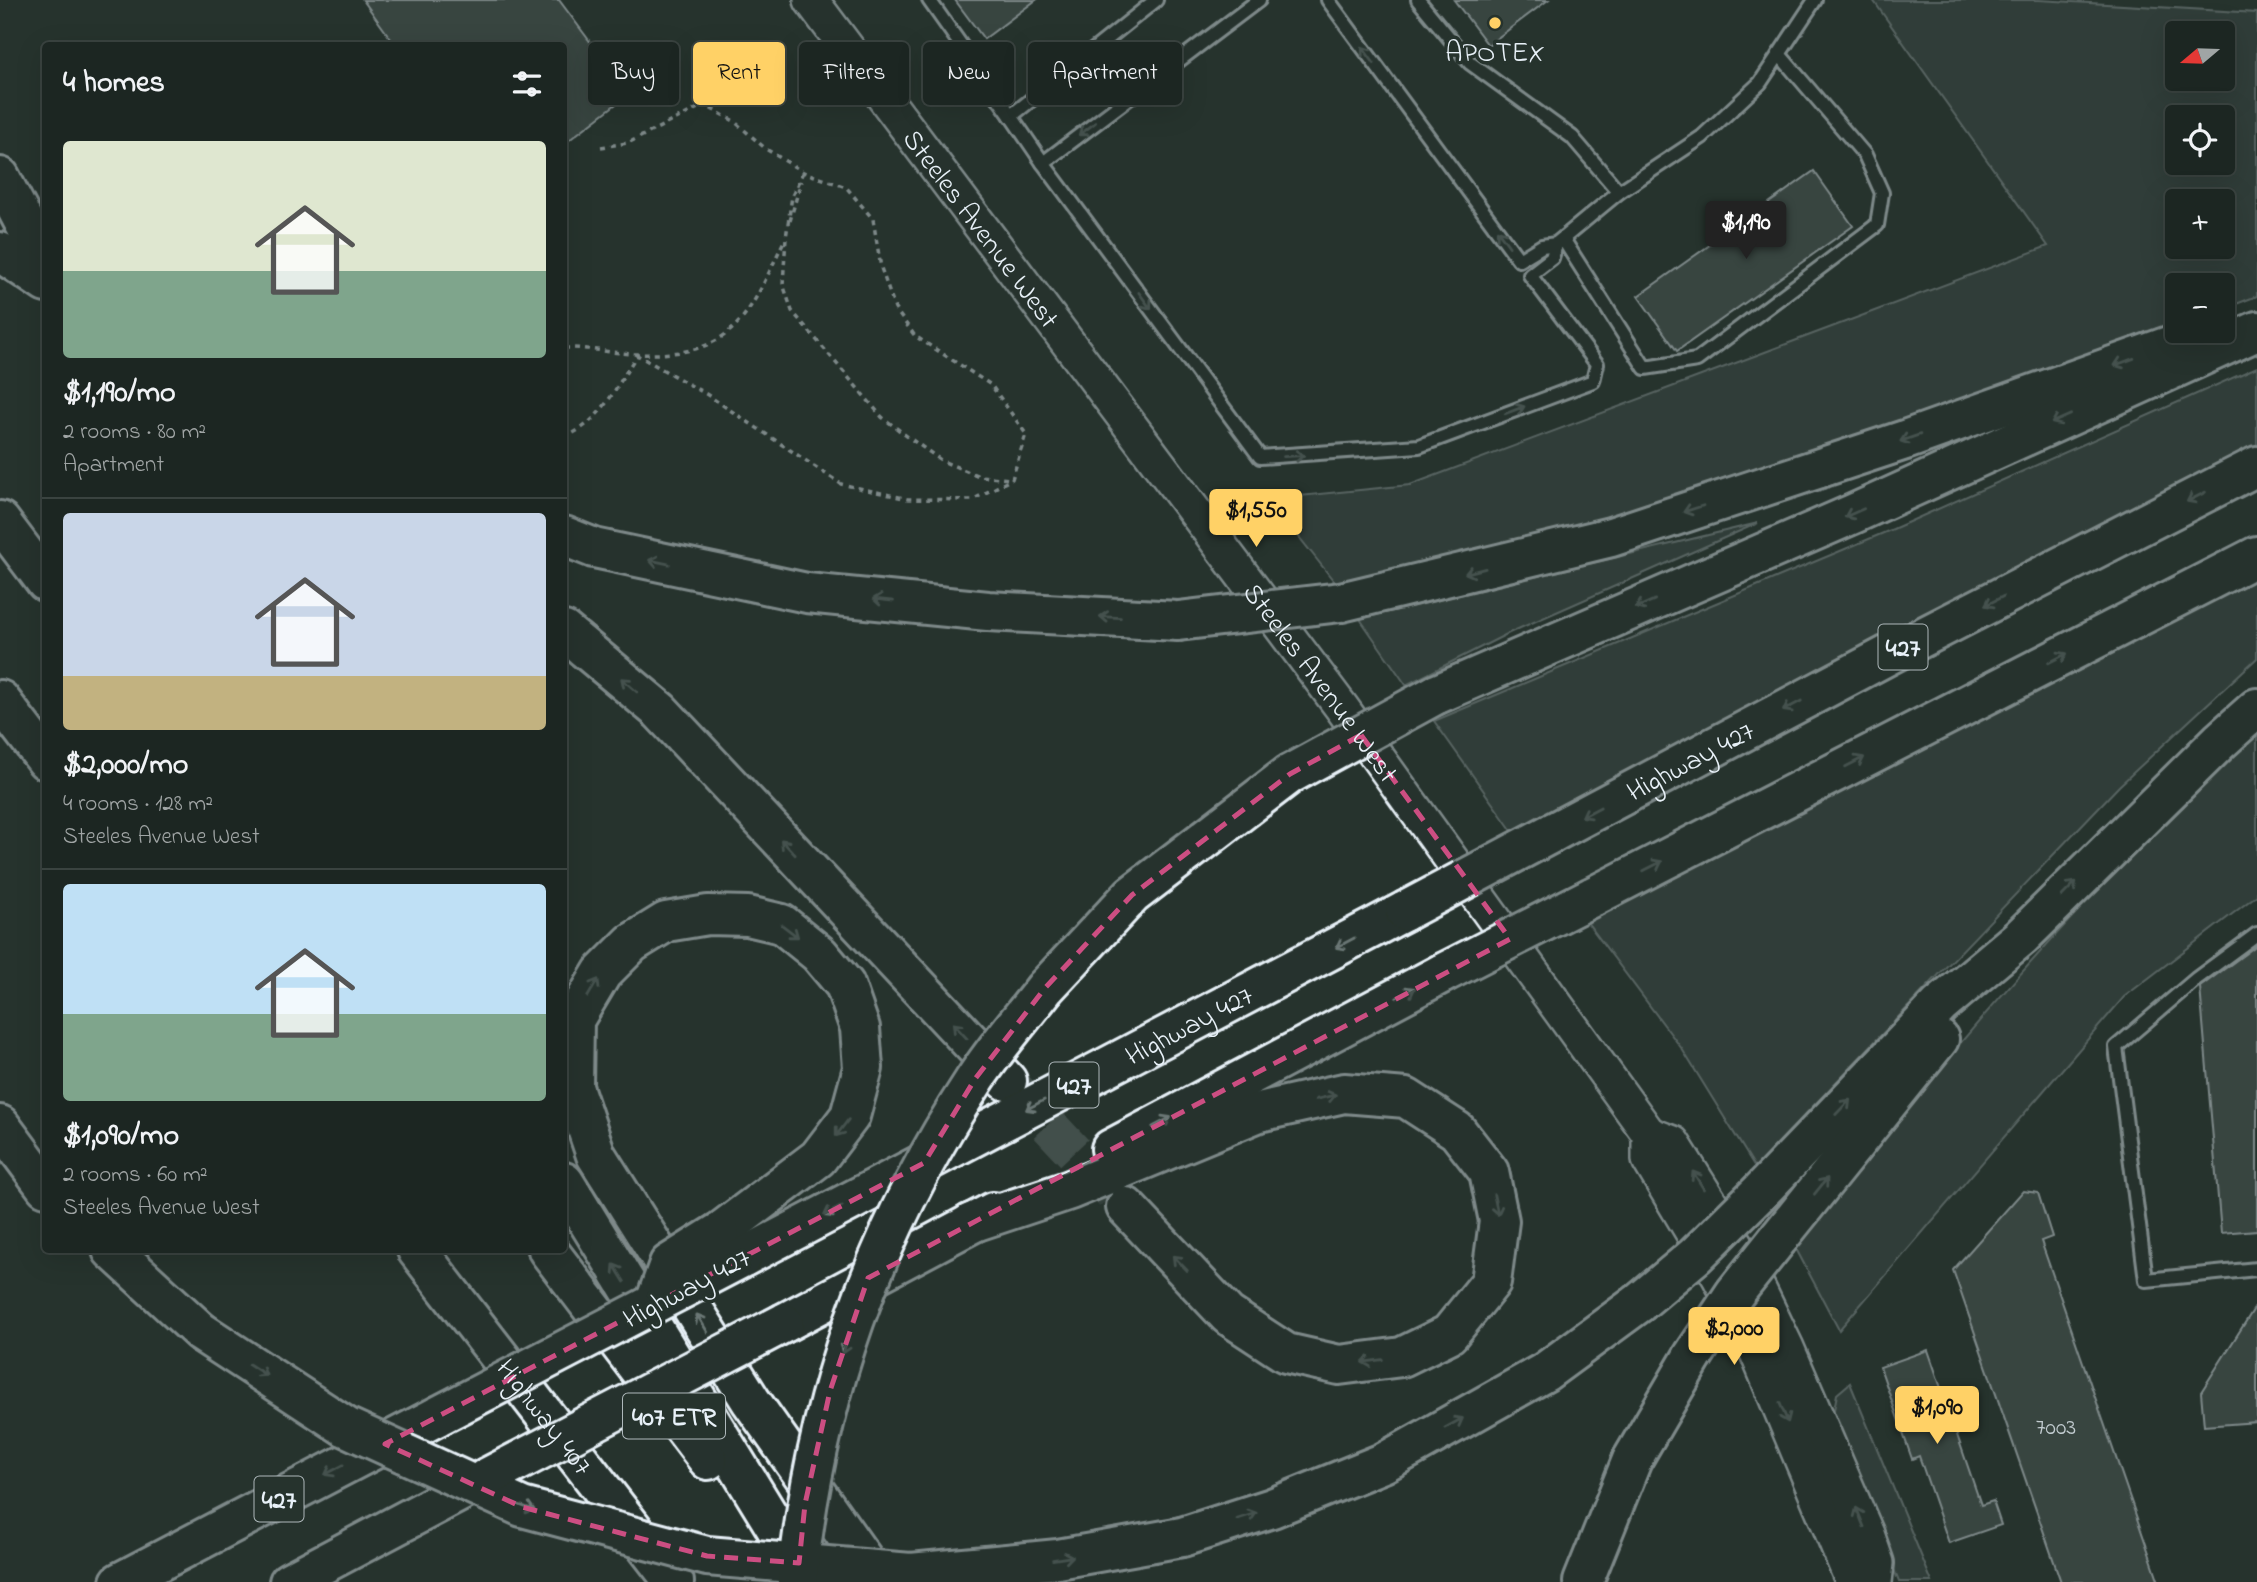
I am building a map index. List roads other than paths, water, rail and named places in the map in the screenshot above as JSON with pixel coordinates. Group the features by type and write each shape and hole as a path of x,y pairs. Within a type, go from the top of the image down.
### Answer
{"highway":[{"path":"0,177 42,256"},
{"path":"0,252 42,280"},
{"path":"2235,322 2257,314"},
{"path":"799,1582 805,1504 830,1391 867,1282 916,1177 975,1079 1045,988 1132,895 1290,774 1435,695 1853,514 2257,331"},
{"path":"567,537 594,548 807,593 988,611 1178,621 1341,602 1611,537 1905,440 2177,343"},
{"name":"Highway 427","path":"120,1582 655,1303 669,1264 731,1245 1405,911 1904,647 2257,466"},
{"path":"0,521 42,577"},
{"path":"289,1582 1443,973 2257,556"},
{"path":"567,634 660,711 1007,1080"},
{"path":"0,700 42,755"},
{"path":"115,1253 201,1332 346,1427 522,1507 707,1556 911,1573 1058,1559 1182,1537 1272,1508 1383,1463 1545,1372 1639,1303 1695,1256 1761,1191 1940,1005 2021,937 2257,708"},
{"path":"731,1245 818,1158 850,1116 863,1068 860,1028 845,985 819,954 782,924 748,916 708,915 666,922 632,943 602,973 574,1020 573,1087 596,1155 751,1401 879,1582"},
{"path":"1583,1582 1632,1460 1693,1356 1735,1293 2021,937"},
{"path":"971,1223 1070,1190 1259,1112 1344,1093 1406,1098 1457,1131 1489,1172 1499,1221 1491,1282 1450,1334 1402,1357 1339,1365 1286,1353 1228,1315 1126,1207"},
{"path":"0,1125 42,1182"},
{"path":"567,1187 809,1582"},
{"name":"Highway 407","path":"419,1253 674,1582"},
{"name":"407 ETR","path":"550,1253 799,1582"}],"main road":[{"name":"Steeles Avenue West","path":"811,0 1342,708 1649,1134 1673,1143 1686,1160 1740,1250 1767,1303 1867,1534 1877,1563 1875,1582"},
{"name":"Steeles Avenue West","path":"1649,1134 1649,1160 1719,1277 1752,1341 1851,1578 1856,1582"}],"lane":[{"path":"929,0 1043,163 1260,457 1419,446 1593,381 1597,364 1530,275 1552,258 1559,241"},
{"path":"1011,116 1156,0"},
{"path":"1043,163 1259,0"},
{"path":"1328,0 1519,260 1542,246 1559,241 1619,192 1702,137 1760,83 1815,0"},
{"path":"1418,0 1470,63 1572,137 1619,192"},
{"path":"1559,241 1645,368 1697,360 1877,225 1882,193 1865,155 1779,54"},
{"path":"2257,934 2196,979 2116,1047 2147,1280 2257,1269"}],"tunnel":[{"path":"1009,1083 1119,1200"}],"place":[{"name":"APOTEX","path":"1495,23"}]}
